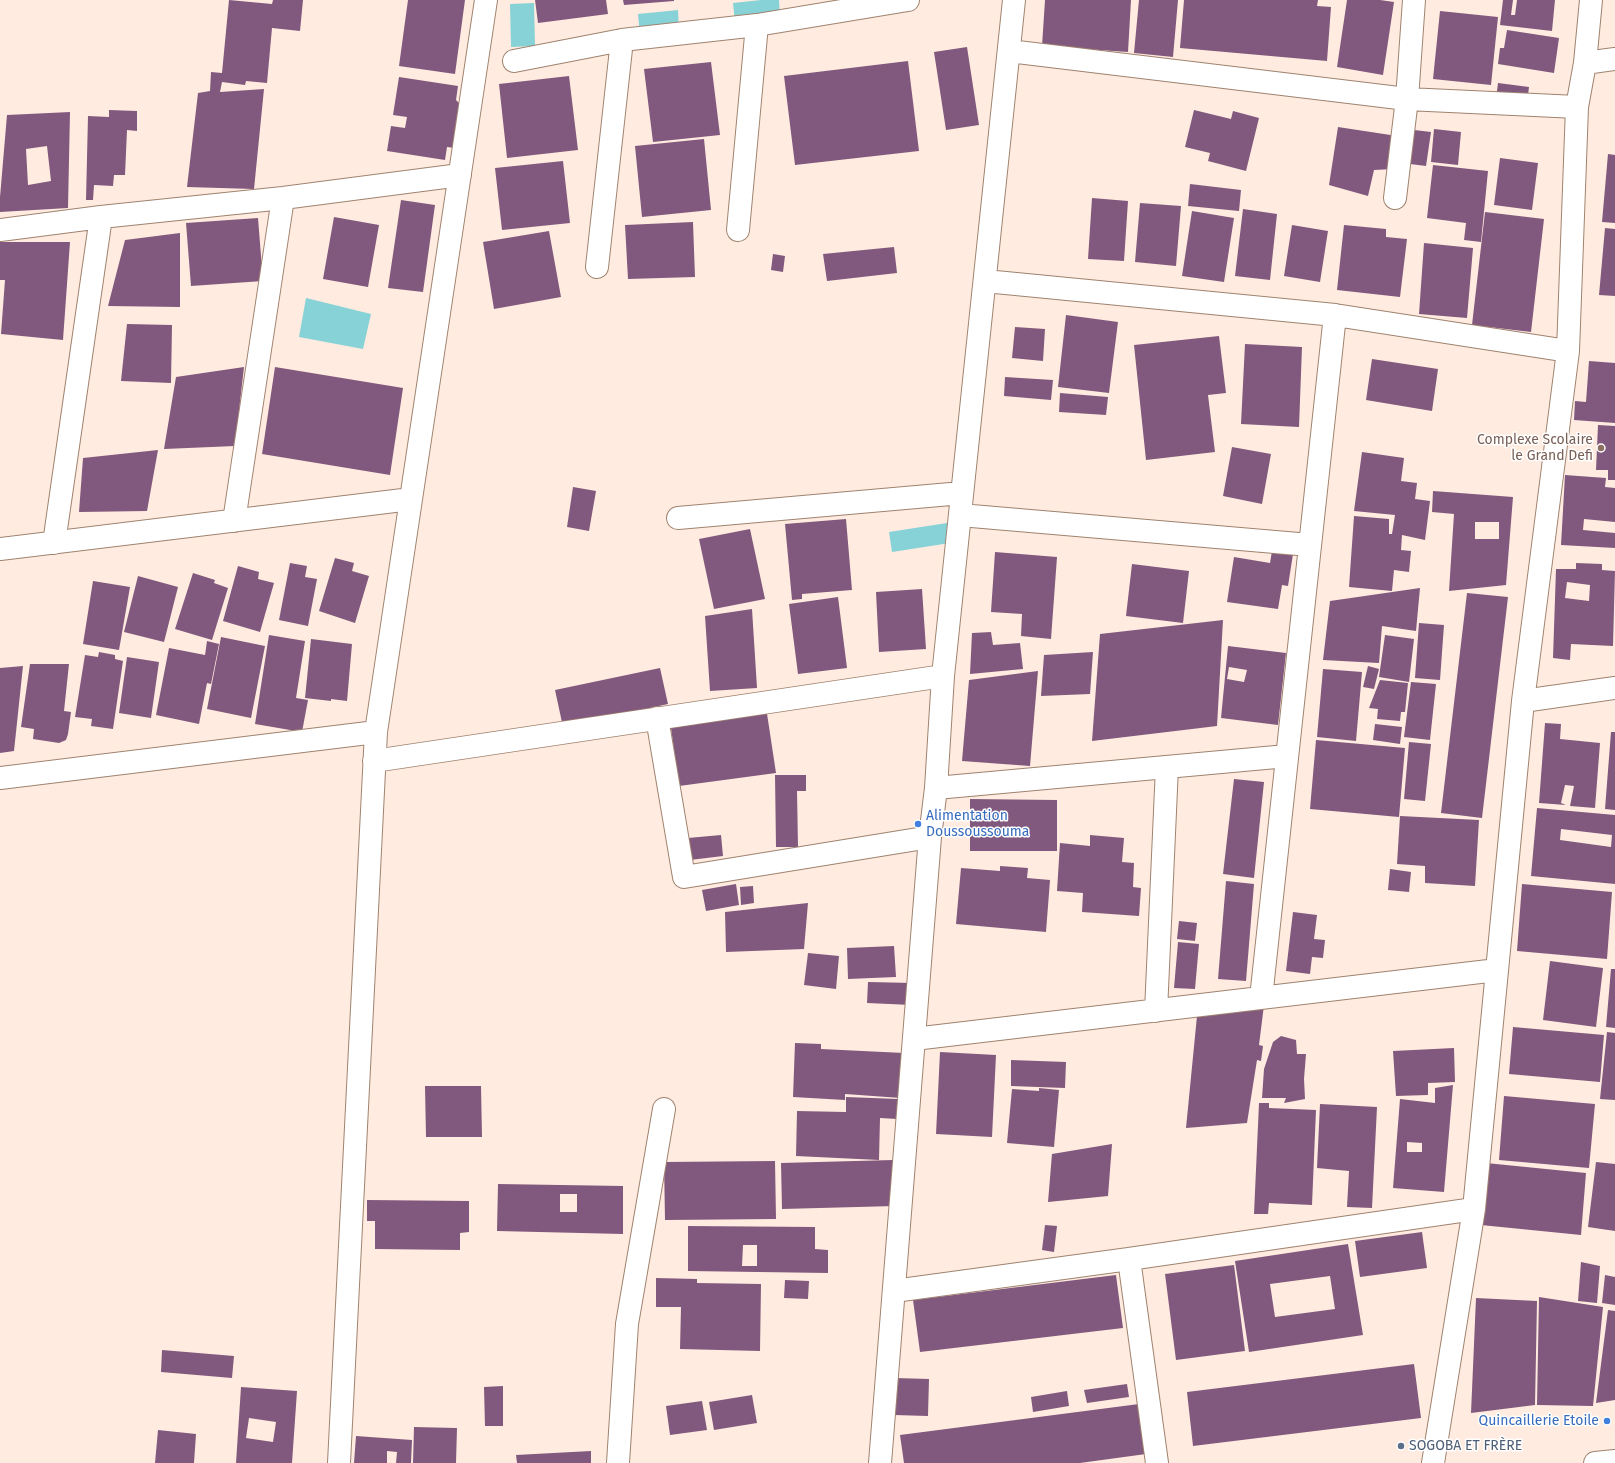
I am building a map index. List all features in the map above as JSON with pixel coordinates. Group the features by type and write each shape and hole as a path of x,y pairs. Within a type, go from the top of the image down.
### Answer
{"main road":[{"path":"339,1463 376,732 486,0"},
{"path":"514,60 622,40 757,26 908,0"},
{"path":"880,1463 930,837 936,788 943,676 1014,0"},
{"path":"1394,198 1407,98 1414,0"},
{"path":"1433,1463 1474,1209 1523,701 1568,351 1577,107 1585,63 1591,0"},
{"path":"738,230 757,26"},
{"path":"598,267 622,40"},
{"path":"1009,51 1407,98 1577,107"},
{"path":"1585,63 1615,59"},
{"path":"0,230 102,217 283,198 460,175"},
{"path":"234,521 283,198"},
{"path":"54,542 102,217"},
{"path":"985,281 1335,315 1568,351"},
{"path":"1261,998 1335,315"},
{"path":"0,549 411,499"},
{"path":"678,518 961,504 1310,545"},
{"path":"374,761 943,676"},
{"path":"1523,701 1615,688"},
{"path":"657,718 684,877 930,837"},
{"path":"0,778 376,732"},
{"path":"936,788 1287,756"},
{"path":"1156,1011 1167,767"},
{"path":"914,1039 1497,970"},
{"path":"618,1463 628,1324 664,1109"},
{"path":"894,1291 1129,1260 1474,1209"},
{"path":"1129,1260 1157,1463"},
{"path":"1595,1463 1615,1461"}],"water":[{"path":"779,0 780,16 735,23 733,3"},
{"path":"534,3 535,46 511,47 510,4"},
{"path":"678,10 679,31 640,35 638,14"},
{"path":"306,298 371,314 363,349 299,337"},
{"path":"947,523 950,543 892,552 889,532"}],"building":[{"path":"229,0 272,4 273,0 303,0 300,31 272,28 267,83 246,81 245,85 222,82 220,92 264,89 254,189 187,187 198,93 210,91 211,72 222,73"},
{"path":"408,0 465,0 455,74 399,66"},
{"path":"535,0 606,0 608,14 538,23"},
{"path":"623,0 674,0 674,1 624,5"},
{"path":"1045,0 1131,0 1128,52 1042,46"},
{"path":"1139,0 1178,0 1173,57 1134,53"},
{"path":"1184,0 1318,0 1317,6 1331,7 1327,61 1180,48"},
{"path":"1347,0 1380,0 1394,2 1383,75 1337,67"},
{"path":"1503,0 1513,0 1511,15 1515,15 1517,0 1555,0 1552,31 1500,25"},
{"path":"1440,11 1498,17 1491,85 1433,79"},
{"path":"1507,30 1559,38 1554,73 1498,64 1500,48 1504,48"},
{"path":"967,47 979,125 946,130 934,52"},
{"path":"908,61 919,151 795,165 784,76"},
{"path":"711,62 720,135 653,142 644,69"},
{"path":"569,76 578,150 507,158 499,84"},
{"path":"399,77 458,86 456,100 461,105 455,148 447,147 445,160 387,151 391,126 405,128 407,117 393,115"},
{"path":"1498,83 1529,87 1527,103 1496,99"},
{"path":"109,110 137,111 137,131 127,130 125,175 114,175 113,186 94,185 93,200 86,200 88,116 109,117"},
{"path":"1194,110 1231,119 1233,111 1259,118 1246,171 1208,161 1210,153 1185,147"},
{"path":"70,112 68,208 0,212 7,115","holes":["47,146 51,181 28,185 26,149"]},
{"path":"1338,127 1397,136 1393,169 1374,170 1368,196 1329,185"},
{"path":"1406,129 1431,132 1426,166 1402,163"},
{"path":"1434,129 1461,132 1458,165 1431,162"},
{"path":"704,139 711,210 642,217 635,146"},
{"path":"1608,154 1615,155 1615,223 1602,222"},
{"path":"1500,158 1538,163 1532,210 1494,205"},
{"path":"563,161 570,223 502,230 495,168"},
{"path":"1433,165 1488,171 1481,242 1464,240 1466,223 1427,218"},
{"path":"1190,184 1241,190 1239,211 1188,206"},
{"path":"1092,198 1128,201 1124,261 1088,259"},
{"path":"401,200 435,205 423,292 388,288"},
{"path":"1140,203 1181,206 1176,266 1135,262"},
{"path":"1243,209 1277,214 1270,280 1235,276"},
{"path":"1192,211 1234,218 1224,282 1182,276"},
{"path":"1485,212 1544,219 1531,332 1472,325"},
{"path":"334,217 379,225 368,287 323,279"},
{"path":"258,218 263,281 191,286 186,223"},
{"path":"693,222 695,277 628,279 625,225"},
{"path":"1292,225 1328,231 1320,282 1284,276"},
{"path":"1344,225 1386,229 1386,237 1407,239 1400,297 1337,290"},
{"path":"1605,228 1615,229 1615,296 1599,295"},
{"path":"549,231 561,297 494,309 483,242"},
{"path":"180,233 180,307 108,306 125,240"},
{"path":"0,242 70,242 63,340 1,334 5,280 0,280"},
{"path":"1424,243 1473,248 1467,318 1419,314"},
{"path":"894,247 897,273 827,281 823,254"},
{"path":"773,254 785,256 783,272 771,270"},
{"path":"1066,315 1118,322 1109,393 1058,387"},
{"path":"127,324 172,325 171,383 121,381"},
{"path":"1015,327 1045,329 1043,361 1012,358"},
{"path":"1219,336 1226,393 1208,395 1215,452 1146,460 1134,345"},
{"path":"1245,344 1302,347 1299,427 1241,424"},
{"path":"1372,359 1438,369 1432,411 1366,400"},
{"path":"1589,361 1615,363 1615,423 1574,420 1575,401 1586,402"},
{"path":"244,367 235,446 164,449 176,377"},
{"path":"275,367 403,388 390,475 262,454"},
{"path":"1005,377 1053,380 1051,400 1004,396"},
{"path":"1060,393 1108,397 1106,415 1059,412"},
{"path":"1598,425 1615,426 1615,480 1608,480 1608,470 1596,470"},
{"path":"1232,447 1271,454 1262,504 1223,496"},
{"path":"158,450 147,511 79,512 83,458"},
{"path":"1362,452 1404,458 1401,481 1417,483 1415,499 1430,501 1425,540 1402,535 1401,550 1411,551 1409,572 1394,570 1392,591 1349,587 1354,516 1389,519 1389,534 1392,534 1395,515 1354,511"},
{"path":"1565,475 1606,478 1605,487 1615,488 1615,522 1584,519 1583,530 1615,533 1615,548 1561,545"},
{"path":"573,487 596,491 589,531 567,527"},
{"path":"1433,491 1513,497 1506,585 1449,591 1454,514 1432,512","holes":["1475,522 1499,522 1499,539 1475,539"]},
{"path":"846,519 852,590 802,594 802,599 792,600 785,524"},
{"path":"750,529 765,599 714,609 699,539"},
{"path":"1272,551 1293,554 1288,586 1282,585 1278,609 1227,602 1234,557 1270,563"},
{"path":"995,552 1057,557 1051,639 1021,636 1022,614 991,612"},
{"path":"335,558 354,563 352,571 369,576 355,623 319,611"},
{"path":"290,563 307,566 305,577 317,579 308,626 279,620"},
{"path":"1576,563 1602,564 1602,570 1615,571 1613,646 1571,644 1570,660 1553,658 1556,569 1576,569","holes":["1567,582 1590,585 1589,601 1565,598"]},
{"path":"1132,564 1189,571 1183,623 1126,616"},
{"path":"238,566 259,572 258,579 274,583 260,632 223,621"},
{"path":"193,573 215,580 214,583 228,588 212,640 175,629"},
{"path":"138,576 178,587 164,642 124,632"},
{"path":"93,581 130,587 119,650 83,644"},
{"path":"1420,588 1416,631 1382,626 1379,663 1323,660 1330,601"},
{"path":"922,589 926,649 879,652 876,592"},
{"path":"1467,593 1508,597 1482,818 1441,813"},
{"path":"838,597 847,668 798,674 789,604"},
{"path":"752,609 757,688 710,691 705,616"},
{"path":"1223,620 1217,726 1092,741 1100,634"},
{"path":"1419,623 1444,625 1440,680 1415,678"},
{"path":"991,632 993,645 1020,643 1023,669 970,674 972,633"},
{"path":"269,635 305,641 296,698 308,700 302,732 255,724"},
{"path":"1385,635 1414,639 1409,682 1379,677"},
{"path":"221,637 265,646 251,718 207,709"},
{"path":"311,639 352,644 347,701 305,698"},
{"path":"207,641 219,644 211,684 207,683 199,724 156,715 169,648 205,655"},
{"path":"1228,646 1286,653 1278,725 1221,718","holes":["1229,667 1247,670 1244,682 1227,679"]},
{"path":"99,652 115,655 115,659 123,661 113,729 91,726 92,719 75,717 85,655 98,657"},
{"path":"1093,652 1090,694 1041,696 1044,655"},
{"path":"127,657 159,662 151,718 119,713"},
{"path":"30,664 69,664 64,711 71,712 66,740 59,743 33,739 34,729 21,727"},
{"path":"23,666 14,751 0,753 0,668"},
{"path":"1368,666 1379,669 1374,689 1363,687"},
{"path":"660,668 668,704 563,727 555,690"},
{"path":"1323,669 1362,672 1356,741 1317,737"},
{"path":"1038,671 1030,766 962,761 969,680"},
{"path":"1380,680 1408,683 1405,712 1401,712 1400,721 1377,719 1378,709 1369,708"},
{"path":"1411,682 1436,684 1430,740 1404,737"},
{"path":"766,707 776,773 679,786 670,721"},
{"path":"1545,723 1561,724 1560,739 1600,743 1595,808 1570,806 1574,786 1565,785 1561,803 1566,805 1539,803"},
{"path":"1375,724 1402,727 1400,744 1373,740"},
{"path":"1611,732 1615,732 1615,810 1605,809"},
{"path":"1316,740 1405,748 1399,817 1310,809"},
{"path":"1409,742 1431,744 1425,801 1404,799"},
{"path":"775,775 806,775 806,791 797,791 798,847 776,847"},
{"path":"1234,779 1264,782 1254,878 1223,874"},
{"path":"970,799 1057,800 1057,851 970,851"},
{"path":"1537,808 1615,815 1615,884 1531,876","holes":["1561,829 1612,835 1611,847 1560,840"]},
{"path":"1400,816 1479,820 1475,886 1425,883 1425,866 1397,864"},
{"path":"721,835 723,856 690,860 688,838"},
{"path":"1090,835 1124,838 1122,862 1134,863 1133,887 1141,888 1139,916 1082,912 1083,893 1057,891 1060,843 1090,846"},
{"path":"1000,866 1028,868 1027,878 1050,880 1046,932 956,924 961,868 1000,871"},
{"path":"1390,869 1411,872 1409,892 1388,890"},
{"path":"1226,881 1254,884 1246,981 1218,979"},
{"path":"736,884 739,905 706,911 702,890"},
{"path":"1522,884 1612,892 1607,959 1517,951"},
{"path":"753,886 754,903 741,905 740,887"},
{"path":"808,903 804,949 726,952 725,912"},
{"path":"1293,912 1317,915 1314,939 1325,940 1323,958 1312,957 1310,974 1286,971"},
{"path":"1179,921 1197,923 1195,941 1177,939"},
{"path":"1178,942 1199,944 1195,989 1174,988"},
{"path":"894,946 896,977 848,979 847,948"},
{"path":"808,953 839,956 836,989 804,985"},
{"path":"1550,961 1603,968 1596,1027 1543,1020"},
{"path":"1611,969 1615,969 1615,1028 1606,1027"},
{"path":"868,982 913,983 912,1005 867,1003"},
{"path":"1264,1005 1259,1045 1263,1046 1261,1061 1257,1060 1247,1123 1186,1128 1197,1016"},
{"path":"1513,1027 1604,1035 1600,1082 1509,1074"},
{"path":"1607,1032 1615,1033 1615,1100 1600,1099"},
{"path":"1281,1036 1296,1040 1297,1054 1306,1054 1304,1079 1305,1099 1284,1103 1286,1098 1262,1098 1264,1069 1273,1042"},
{"path":"795,1043 821,1044 821,1049 904,1053 901,1098 845,1094 845,1100 793,1097"},
{"path":"1454,1048 1455,1082 1428,1083 1428,1095 1396,1096 1393,1051"},
{"path":"940,1052 996,1055 992,1137 936,1134"},
{"path":"1011,1060 1066,1062 1065,1088 1011,1086"},
{"path":"1453,1085 1444,1192 1393,1188 1400,1099 1435,1103 1435,1088","holes":["1407,1142 1422,1143 1422,1152 1407,1152"]},
{"path":"425,1086 481,1086 482,1137 426,1137"},
{"path":"1039,1088 1059,1090 1054,1147 1007,1143 1012,1089 1039,1091"},
{"path":"1504,1096 1595,1104 1589,1168 1499,1160"},
{"path":"846,1097 898,1099 897,1119 880,1118 879,1160 796,1156 797,1111 846,1112"},
{"path":"1259,1103 1269,1103 1269,1108 1316,1110 1312,1205 1269,1203 1268,1214 1254,1214"},
{"path":"1320,1104 1377,1107 1372,1208 1347,1207 1349,1171 1317,1168"},
{"path":"1112,1144 1108,1196 1048,1202 1052,1154"},
{"path":"893,1160 895,1206 782,1209 781,1163"},
{"path":"775,1161 776,1219 665,1220 664,1162"},
{"path":"1596,1162 1615,1164 1615,1231 1588,1227"},
{"path":"1486,1163 1586,1173 1581,1235 1481,1225"},
{"path":"498,1184 623,1186 623,1234 497,1231","holes":["560,1194 577,1194 577,1212 560,1212"]},
{"path":"367,1200 469,1201 469,1232 460,1233 460,1250 375,1249 375,1221 367,1221"},
{"path":"1045,1225 1057,1226 1054,1252 1042,1250"},
{"path":"688,1226 815,1227 815,1249 828,1250 828,1273 688,1271","holes":["743,1245 757,1245 757,1266 742,1266"]},
{"path":"1422,1232 1427,1268 1360,1277 1355,1241"},
{"path":"1348,1244 1363,1335 1249,1352 1235,1261","holes":["1330,1276 1335,1309 1275,1317 1270,1284"]},
{"path":"1581,1262 1600,1266 1597,1303 1578,1301"},
{"path":"1234,1265 1245,1351 1176,1360 1165,1274"},
{"path":"1116,1275 1123,1328 920,1352 913,1300"},
{"path":"1605,1275 1615,1277 1615,1305 1602,1303"},
{"path":"656,1278 697,1279 697,1283 761,1284 760,1351 680,1349 681,1307 656,1307"},
{"path":"785,1280 809,1281 808,1299 784,1298"},
{"path":"1539,1297 1603,1307 1593,1406 1537,1405"},
{"path":"1476,1298 1537,1301 1535,1405 1471,1413"},
{"path":"1608,1310 1615,1311 1615,1400 1596,1403"},
{"path":"162,1350 234,1356 232,1378 161,1372"},
{"path":"1414,1364 1421,1418 1193,1446 1187,1392"},
{"path":"895,1378 929,1379 928,1416 894,1415"},
{"path":"1127,1384 1129,1397 1087,1403 1084,1390"},
{"path":"503,1386 503,1426 485,1426 484,1387"},
{"path":"241,1387 297,1391 292,1463 236,1463","holes":["249,1418 276,1422 273,1442 246,1438"]},
{"path":"1067,1391 1069,1406 1033,1412 1031,1397"},
{"path":"752,1395 757,1423 714,1430 709,1402"},
{"path":"702,1401 707,1430 670,1435 666,1406"},
{"path":"1139,1404 1146,1454 1080,1463 904,1463 900,1435"},
{"path":"414,1427 457,1428 456,1463 413,1463"},
{"path":"158,1430 196,1434 194,1463 155,1463"},
{"path":"356,1436 412,1440 411,1463 396,1463 397,1452 387,1451 387,1463 354,1463"},
{"path":"591,1451 591,1463 517,1463 516,1455"}],"place":[{"name":"Complexe Scolaire le Grand Defi","path":"1601,448"},
{"name":"Alimentation Doussoussouma","path":"918,824"},
{"name":"Quincaillerie Etoile","path":"1607,1421"},
{"name":"SOGOBA ET FRÈRE","path":"1401,1446"}]}
